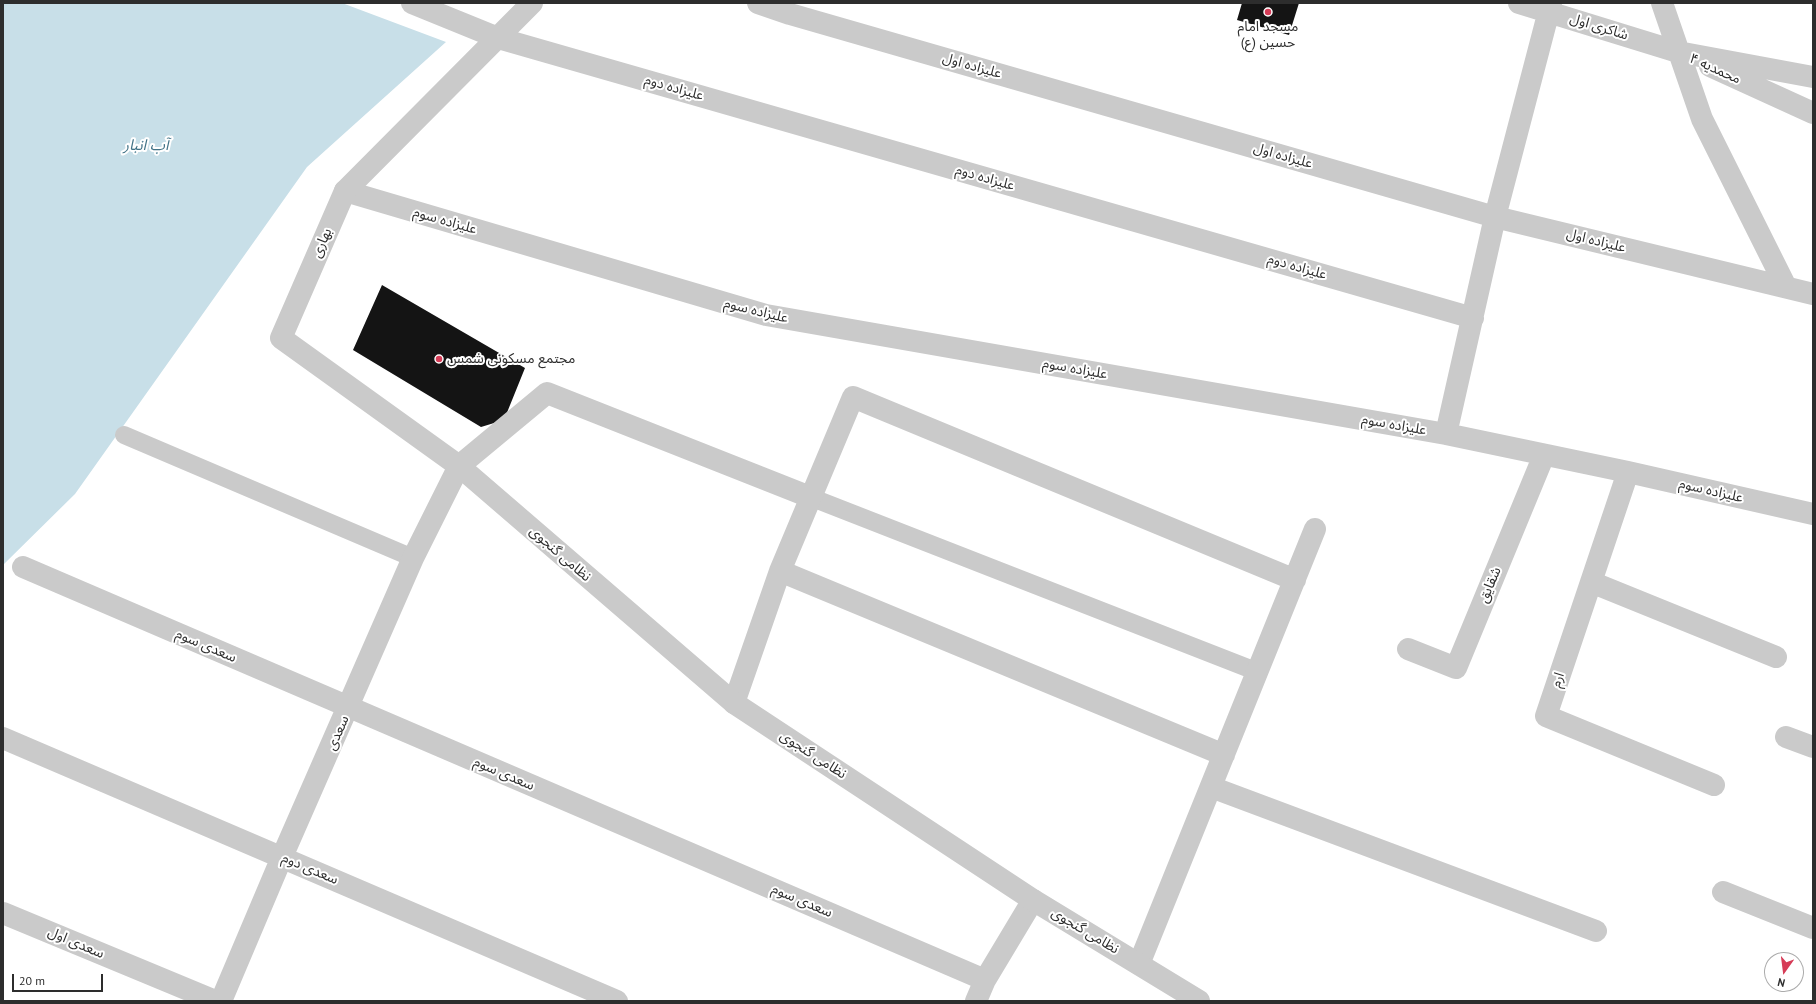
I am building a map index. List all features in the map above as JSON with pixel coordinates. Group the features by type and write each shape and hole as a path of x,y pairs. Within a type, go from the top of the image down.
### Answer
{"street":[{"name":"علیزاده دوم","path":"412,3 498,38 1473,318"},
{"name":"بهاری","path":"459,466 282,338 345,191 532,3"},
{"name":"علیزاده اول","path":"758,3 790,14 1495,217 1813,294"},
{"name":"شاکری اول","path":"1519,3 1550,7 1678,52"},
{"path":"1662,3 1702,119 1786,287"},
{"path":"1446,434 1495,217 1550,7"},
{"name":"محمدیه ۴","path":"1678,52 1813,77"},
{"name":"محمدیه ۴","path":"1678,52 1813,113"},
{"name":"علیزاده سوم","path":"345,191 766,315 1446,434 1628,472 1813,514"},
{"path":"459,466 547,393 810,497"},
{"path":"734,703 780,571 853,397 1296,580"},
{"name":"شقایق","path":"1408,649 1456,668 1544,455"},
{"name":"سعدی","path":"221,1001 282,857 414,558 459,466"},
{"name":"نظامی گنجوی","path":"459,466 734,703 1033,900 1199,1001"},
{"name":"ارم","path":"1628,472 1546,716 1714,785"},
{"path":"1139,964 1296,580 1315,529"},
{"name":"سعدی سوم","path":"23,567 985,980"},
{"path":"780,571 1224,755"},
{"path":"1591,582 1776,657"},
{"path":"1786,737 1813,747"},
{"name":"سعدی دوم","path":"3,738 617,1001"},
{"path":"1212,786 1596,931"},
{"path":"1723,892 1813,928"},
{"path":"976,1001 985,980 1033,900"},
{"name":"سعدی اول","path":"3,913 215,1001"}],"lane":[{"path":"124,435 414,558"},
{"path":"810,497 1258,672"}],"water":[{"name":"آب انبار","path":"3,3 342,3 446,42 307,167 75,494 3,565"}],"building":[{"name":"مسجد امام حسین (ع)","path":"1242,3 1299,3 1289,35 1237,20"},
{"name":"مجتمع مسکونی شمس","path":"382,285 525,368 504,420 481,427 353,350"}],"place":[{"name":"مسجد امام حسین (ع)","path":"1268,12"},
{"name":"مجتمع مسکونی شمس","path":"439,359"}]}
